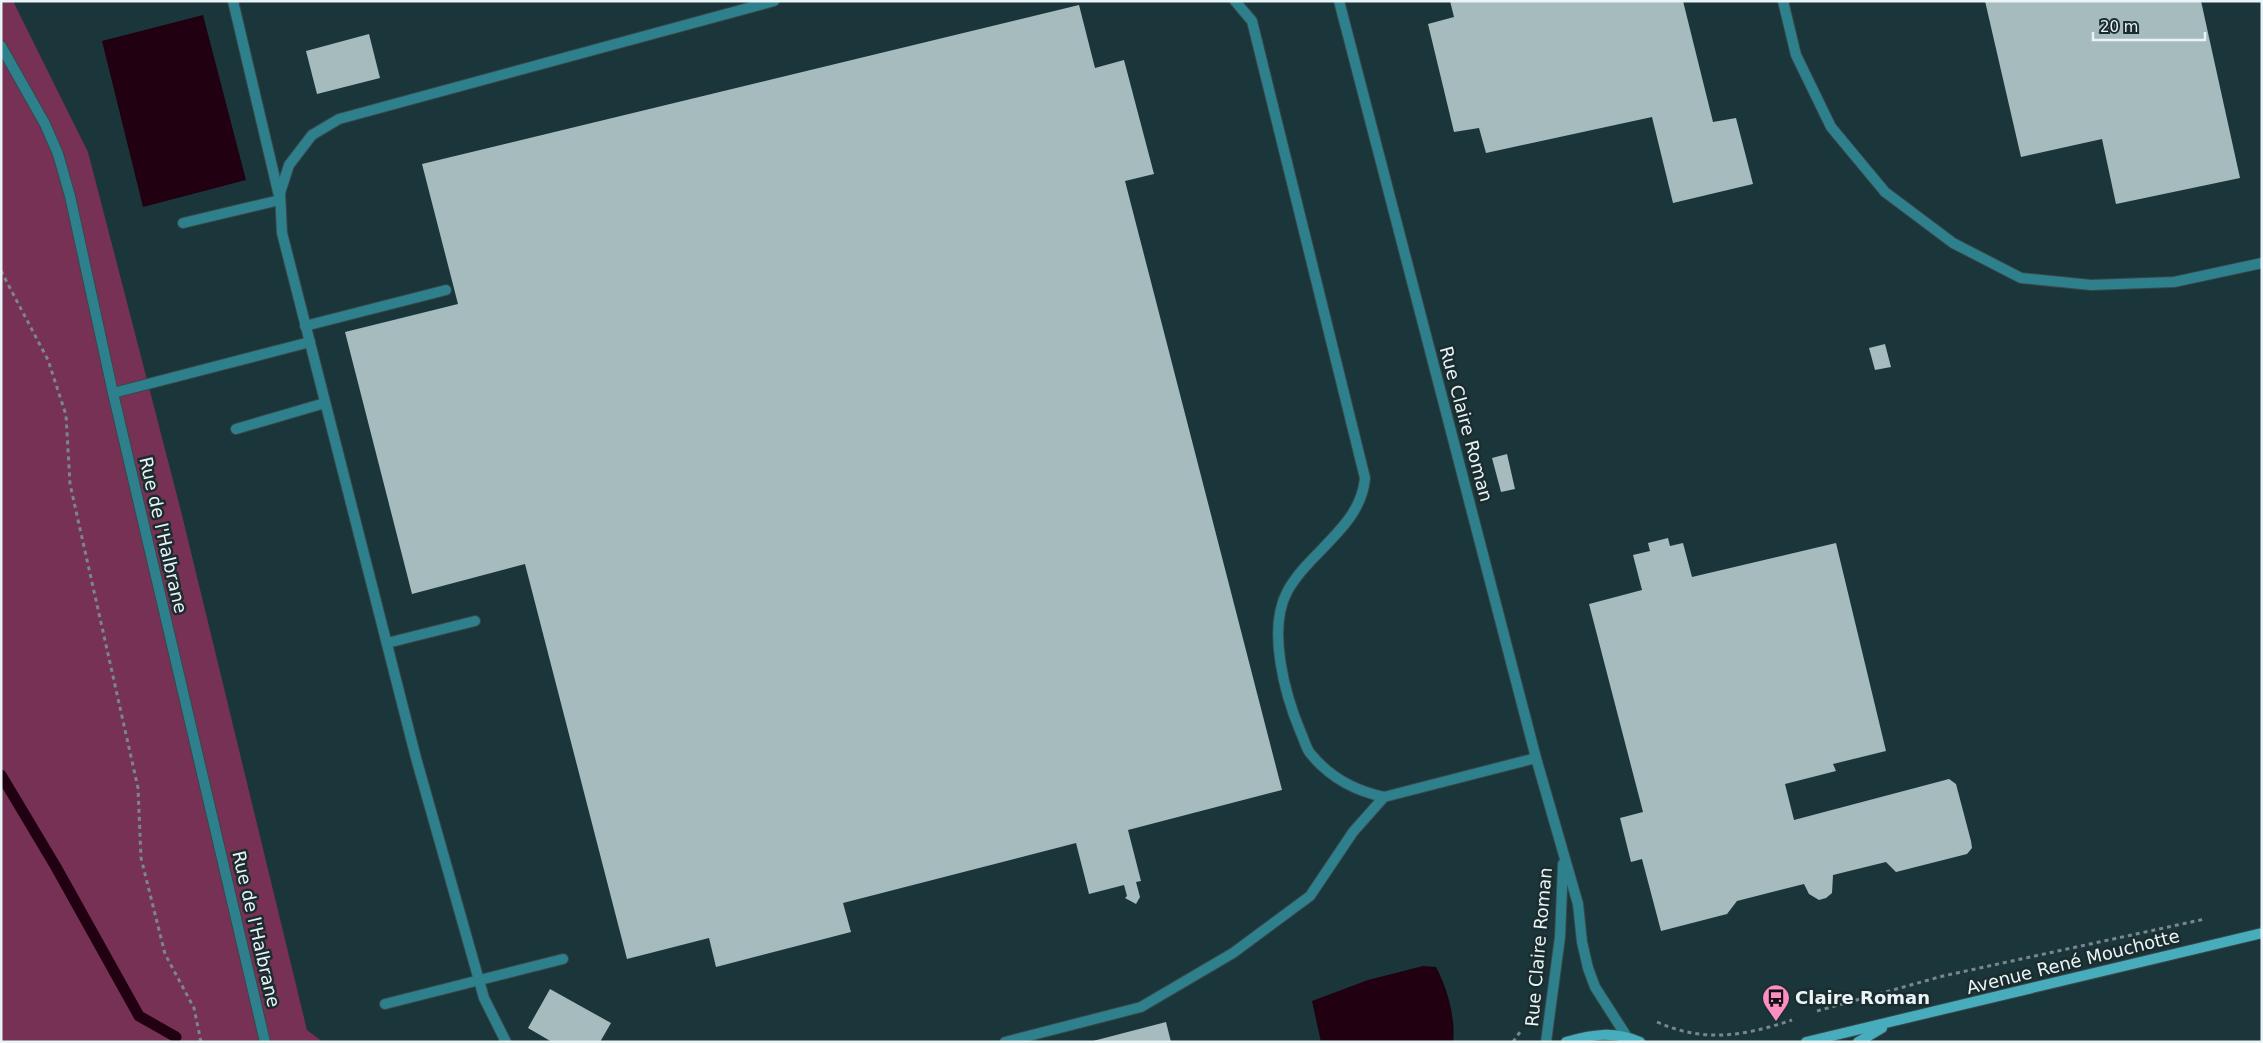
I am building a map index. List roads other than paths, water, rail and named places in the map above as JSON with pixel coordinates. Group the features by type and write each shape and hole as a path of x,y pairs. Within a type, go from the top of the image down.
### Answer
{"street":[{"path":"233,1 280,200"},
{"path":"506,1042 484,998 416,758 282,233 280,193 289,165 312,135 339,119 774,1"},
{"path":"1235,1 1252,21 1365,478 1363,495 1354,514 1300,570 1286,594 1280,616 1278,636 1283,676 1296,721 1310,752 1346,784 1365,793 1384,797 1536,758"},
{"name":"Rue Claire Roman","path":"1339,1 1536,758 1578,904 1582,942 1588,968 1595,987 1628,1037"},
{"path":"1783,1 1796,55 1832,128 1885,192 1954,243 2021,278 2091,285 2174,282 2262,263"},
{"name":"Rue de l'Halbrane","path":"1,46 45,124 58,154 70,196 113,393 265,1042"},
{"path":"183,223 280,200"},
{"path":"305,326 446,290"},
{"path":"113,393 310,342"},
{"path":"236,428 325,403"},
{"path":"386,643 476,621"},
{"path":"1005,1042 1141,1007 1233,953 1310,896 1353,832 1384,797"},
{"name":"Rue Claire Roman","path":"1546,1042 1560,937 1564,855"},
{"name":"Avenue René Mouchotte","path":"1806,1042 2262,933"},
{"path":"385,1004 562,959"},
{"name":"Avenue René Mouchotte","path":"1858,1042 1891,1022"},
{"path":"1566,1042 1606,1033 1628,1037 1640,1042"}],"waterway":[{"path":"1,775 56,867 139,1016 176,1037"}],"place":[{"name":"Claire Roman","path":"1776,1022"}]}
